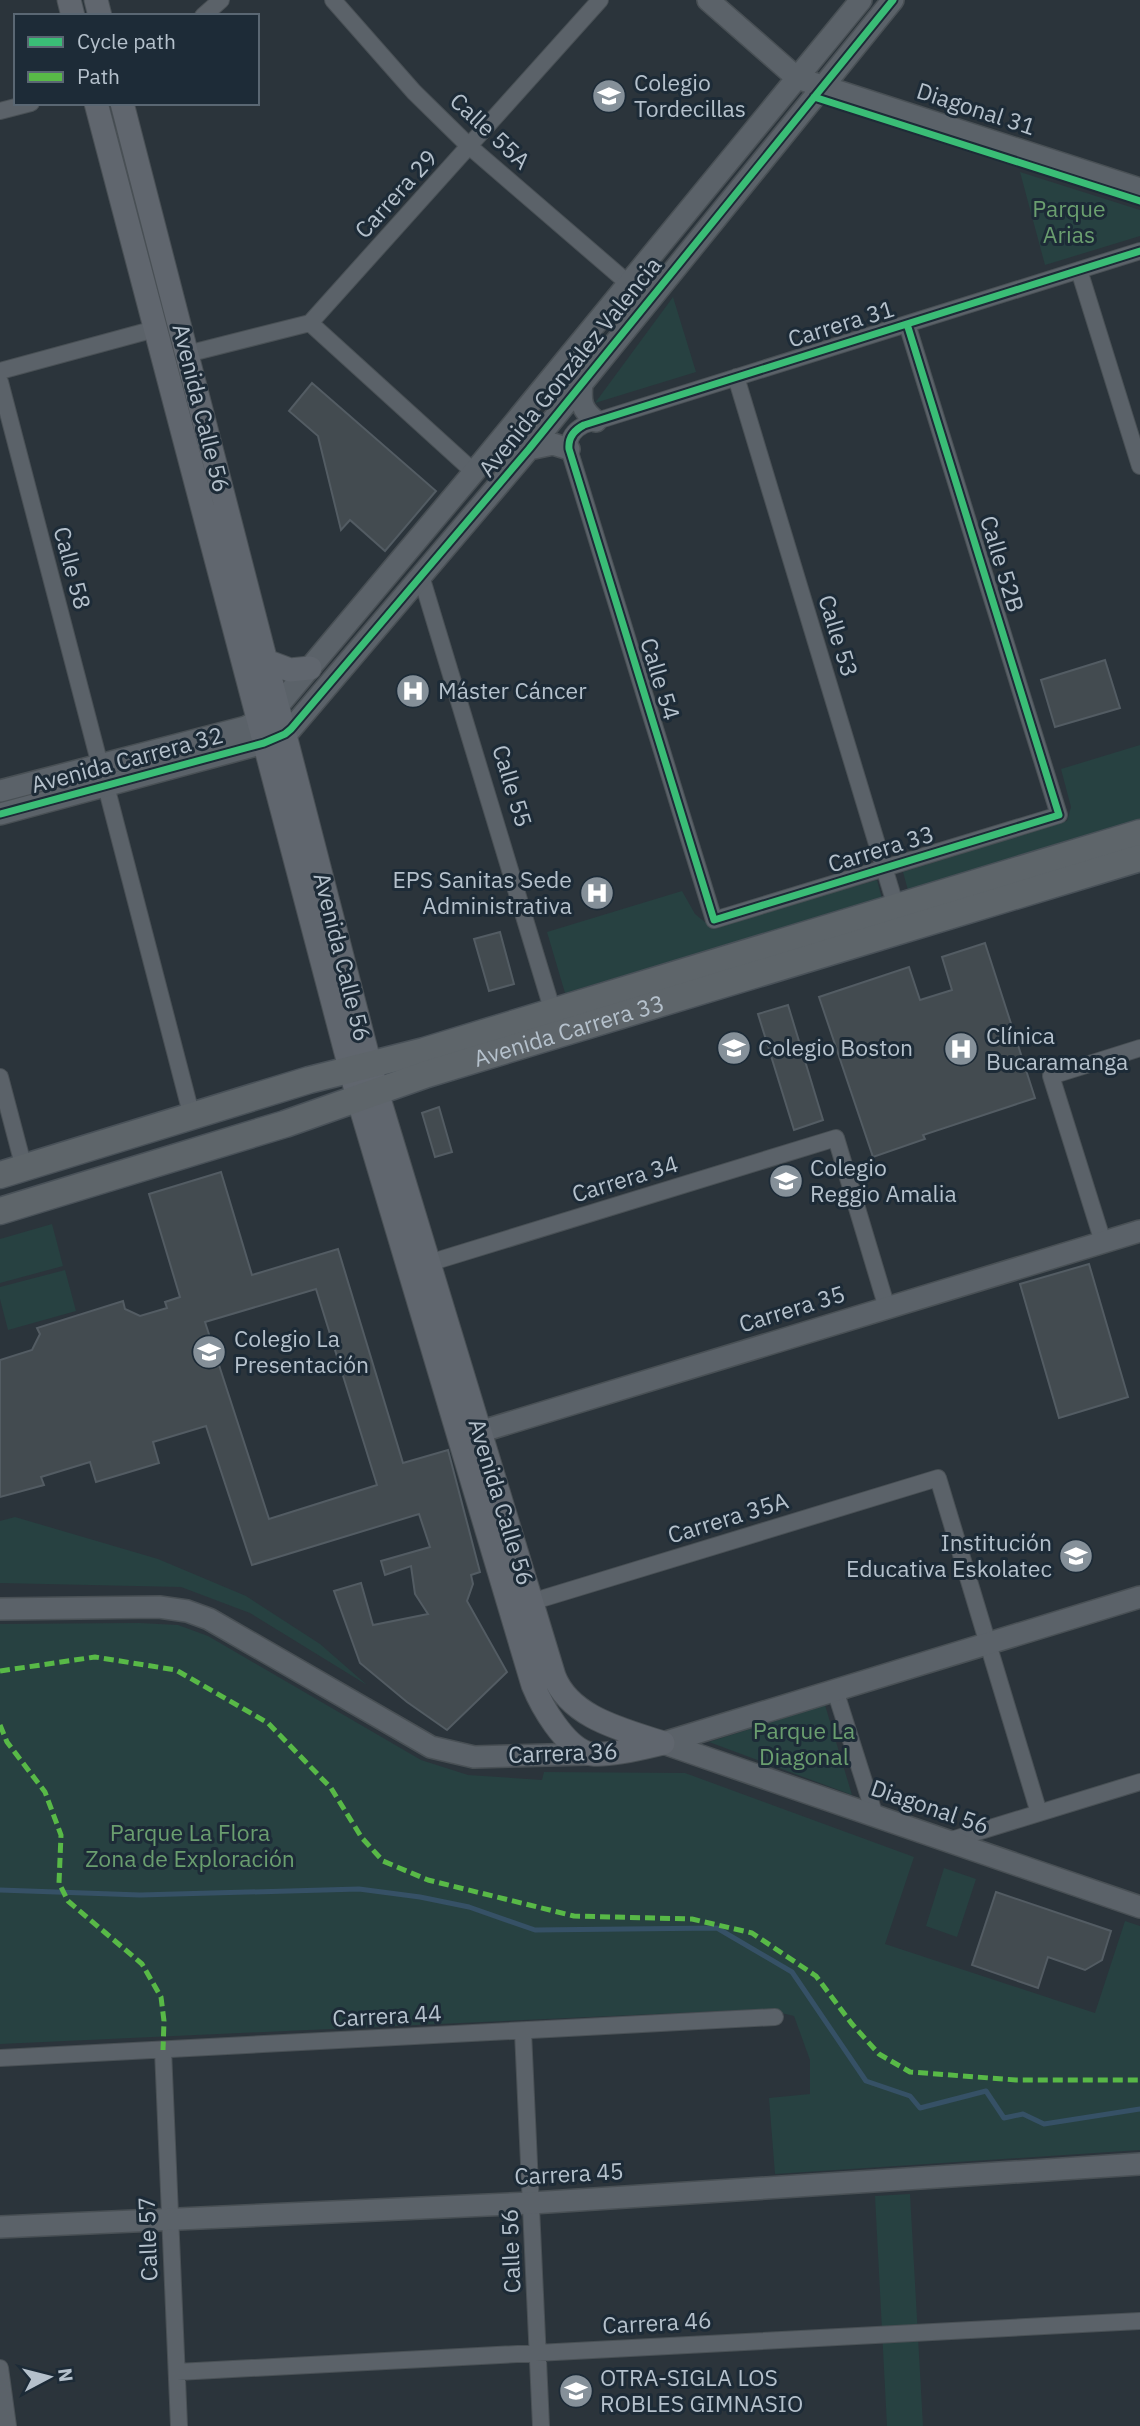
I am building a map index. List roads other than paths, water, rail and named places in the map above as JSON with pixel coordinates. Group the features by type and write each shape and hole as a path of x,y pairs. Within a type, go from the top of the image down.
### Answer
{"main road":[{"name":"Avenida Calle 56","path":"97,105 155,329 269,733 367,1095 470,1434 531,1602 554,1676 564,1695 603,1721 663,1743"},
{"name":"Avenida Calle 56","path":"123,105 278,708 269,733"},
{"path":"266,661 290,670 310,668"},
{"name":"Avenida Carrera 33","path":"12,1172 360,1067 424,1051 1140,833"},
{"name":"Avenida Carrera 33","path":"0,1211 285,1124 440,1070 1140,858"},
{"name":"Avenida Calle 56","path":"367,1095 429,1263 537,1694 558,1728 588,1754"},
{"name":"Carrera 36","path":"588,1754 626,1751 663,1743"}],"street":[{"path":"205,14 221,0"},
{"name":"Calle 55A","path":"333,0 414,92 469,146 629,284"},
{"name":"Carrera 29","path":"310,323 600,0"},
{"path":"708,0 797,78"},
{"name":"Avenida González Valencia","path":"278,708 861,0"},
{"name":"Avenida González Valencia","path":"269,733 299,721 529,449 893,0"},
{"name":"Diagonal 31","path":"797,78 1140,189"},
{"path":"0,111 23,105"},
{"name":"Carrera 31","path":"569,449 570,438 578,428 596,421 1140,251"},
{"path":"1079,270 1140,466"},
{"path":"187,354 310,323 474,472"},
{"name":"Calle 52B","path":"907,324 1059,815"},
{"path":"0,371 155,329"},
{"name":"Calle 53","path":"736,377 896,907"},
{"name":"Calle 58","path":"0,382 100,765"},
{"path":"582,383 581,406 584,412 596,421"},
{"path":"529,449 553,444 569,449"},
{"name":"Calle 54","path":"569,449 714,920"},
{"name":"Calle 55","path":"421,576 553,1012"},
{"name":"Avenida Carrera 32","path":"0,791 100,765 269,733"},
{"name":"Avenida Carrera 32","path":"0,814 106,786 269,733"},
{"path":"106,786 192,1117"},
{"name":"Carrera 33","path":"714,920 1059,815"},
{"path":"1103,1242 1051,1076 1140,1048"},
{"path":"0,1077 12,1172"},
{"name":"Carrera 34","path":"429,1263 836,1138 887,1308"},
{"name":"Carrera 35","path":"470,1434 1140,1230"},
{"name":"Carrera 35A","path":"531,1602 938,1478 988,1643"},
{"name":"Carrera 36","path":"663,1743 1140,1597"},
{"name":"Carrera 36","path":"0,1609 159,1607 187,1611 209,1619 431,1747 474,1757 588,1754"},
{"path":"988,1643 1039,1813"},
{"path":"835,1690 875,1816"},
{"name":"Diagonal 56","path":"663,1743 1140,1908"},
{"path":"948,1841 1140,1782"},
{"name":"Carrera 44","path":"0,2058 775,2017"},
{"name":"Calle 56","path":"523,2032 541,2426"},
{"name":"Calle 57","path":"163,2050 179,2426"},
{"name":"Carrera 45","path":"0,2227 532,2203 1140,2164"},
{"name":"Carrera 46","path":"177,2371 1140,2321"},
{"path":"0,2368 8,2426"}],"waterway":[{"path":"0,1890 140,1895 359,1889 469,1907 535,1930 717,1928 792,1972 866,2081 910,2096 920,2108 986,2091 1004,2118 1023,2114 1044,2124 1140,2109"}],"place":[{"name":"Colegio Tordecillas","path":"609,96"},
{"name":"Máster Cáncer","path":"413,691"},
{"name":"EPS Sanitas Sede Administrativa","path":"597,893"},
{"name":"Colegio Boston","path":"734,1048"},
{"name":"Clínica Bucaramanga","path":"961,1049"},
{"name":"Colegio Reggio Amalia","path":"786,1181"},
{"name":"Colegio La Presentación","path":"209,1352"},
{"name":"Institución Educativa Eskolatec","path":"1076,1556"},
{"name":"OTRA-SIGLA LOS ROBLES GIMNASIO","path":"576,2391"}],"park label":[{"name":"Parque Arias","path":"1069,222"},
{"name":"Parque La Diagonal","path":"804,1744"},
{"name":"Parque La Flora Zona de Exploración","path":"190,1846"}]}
